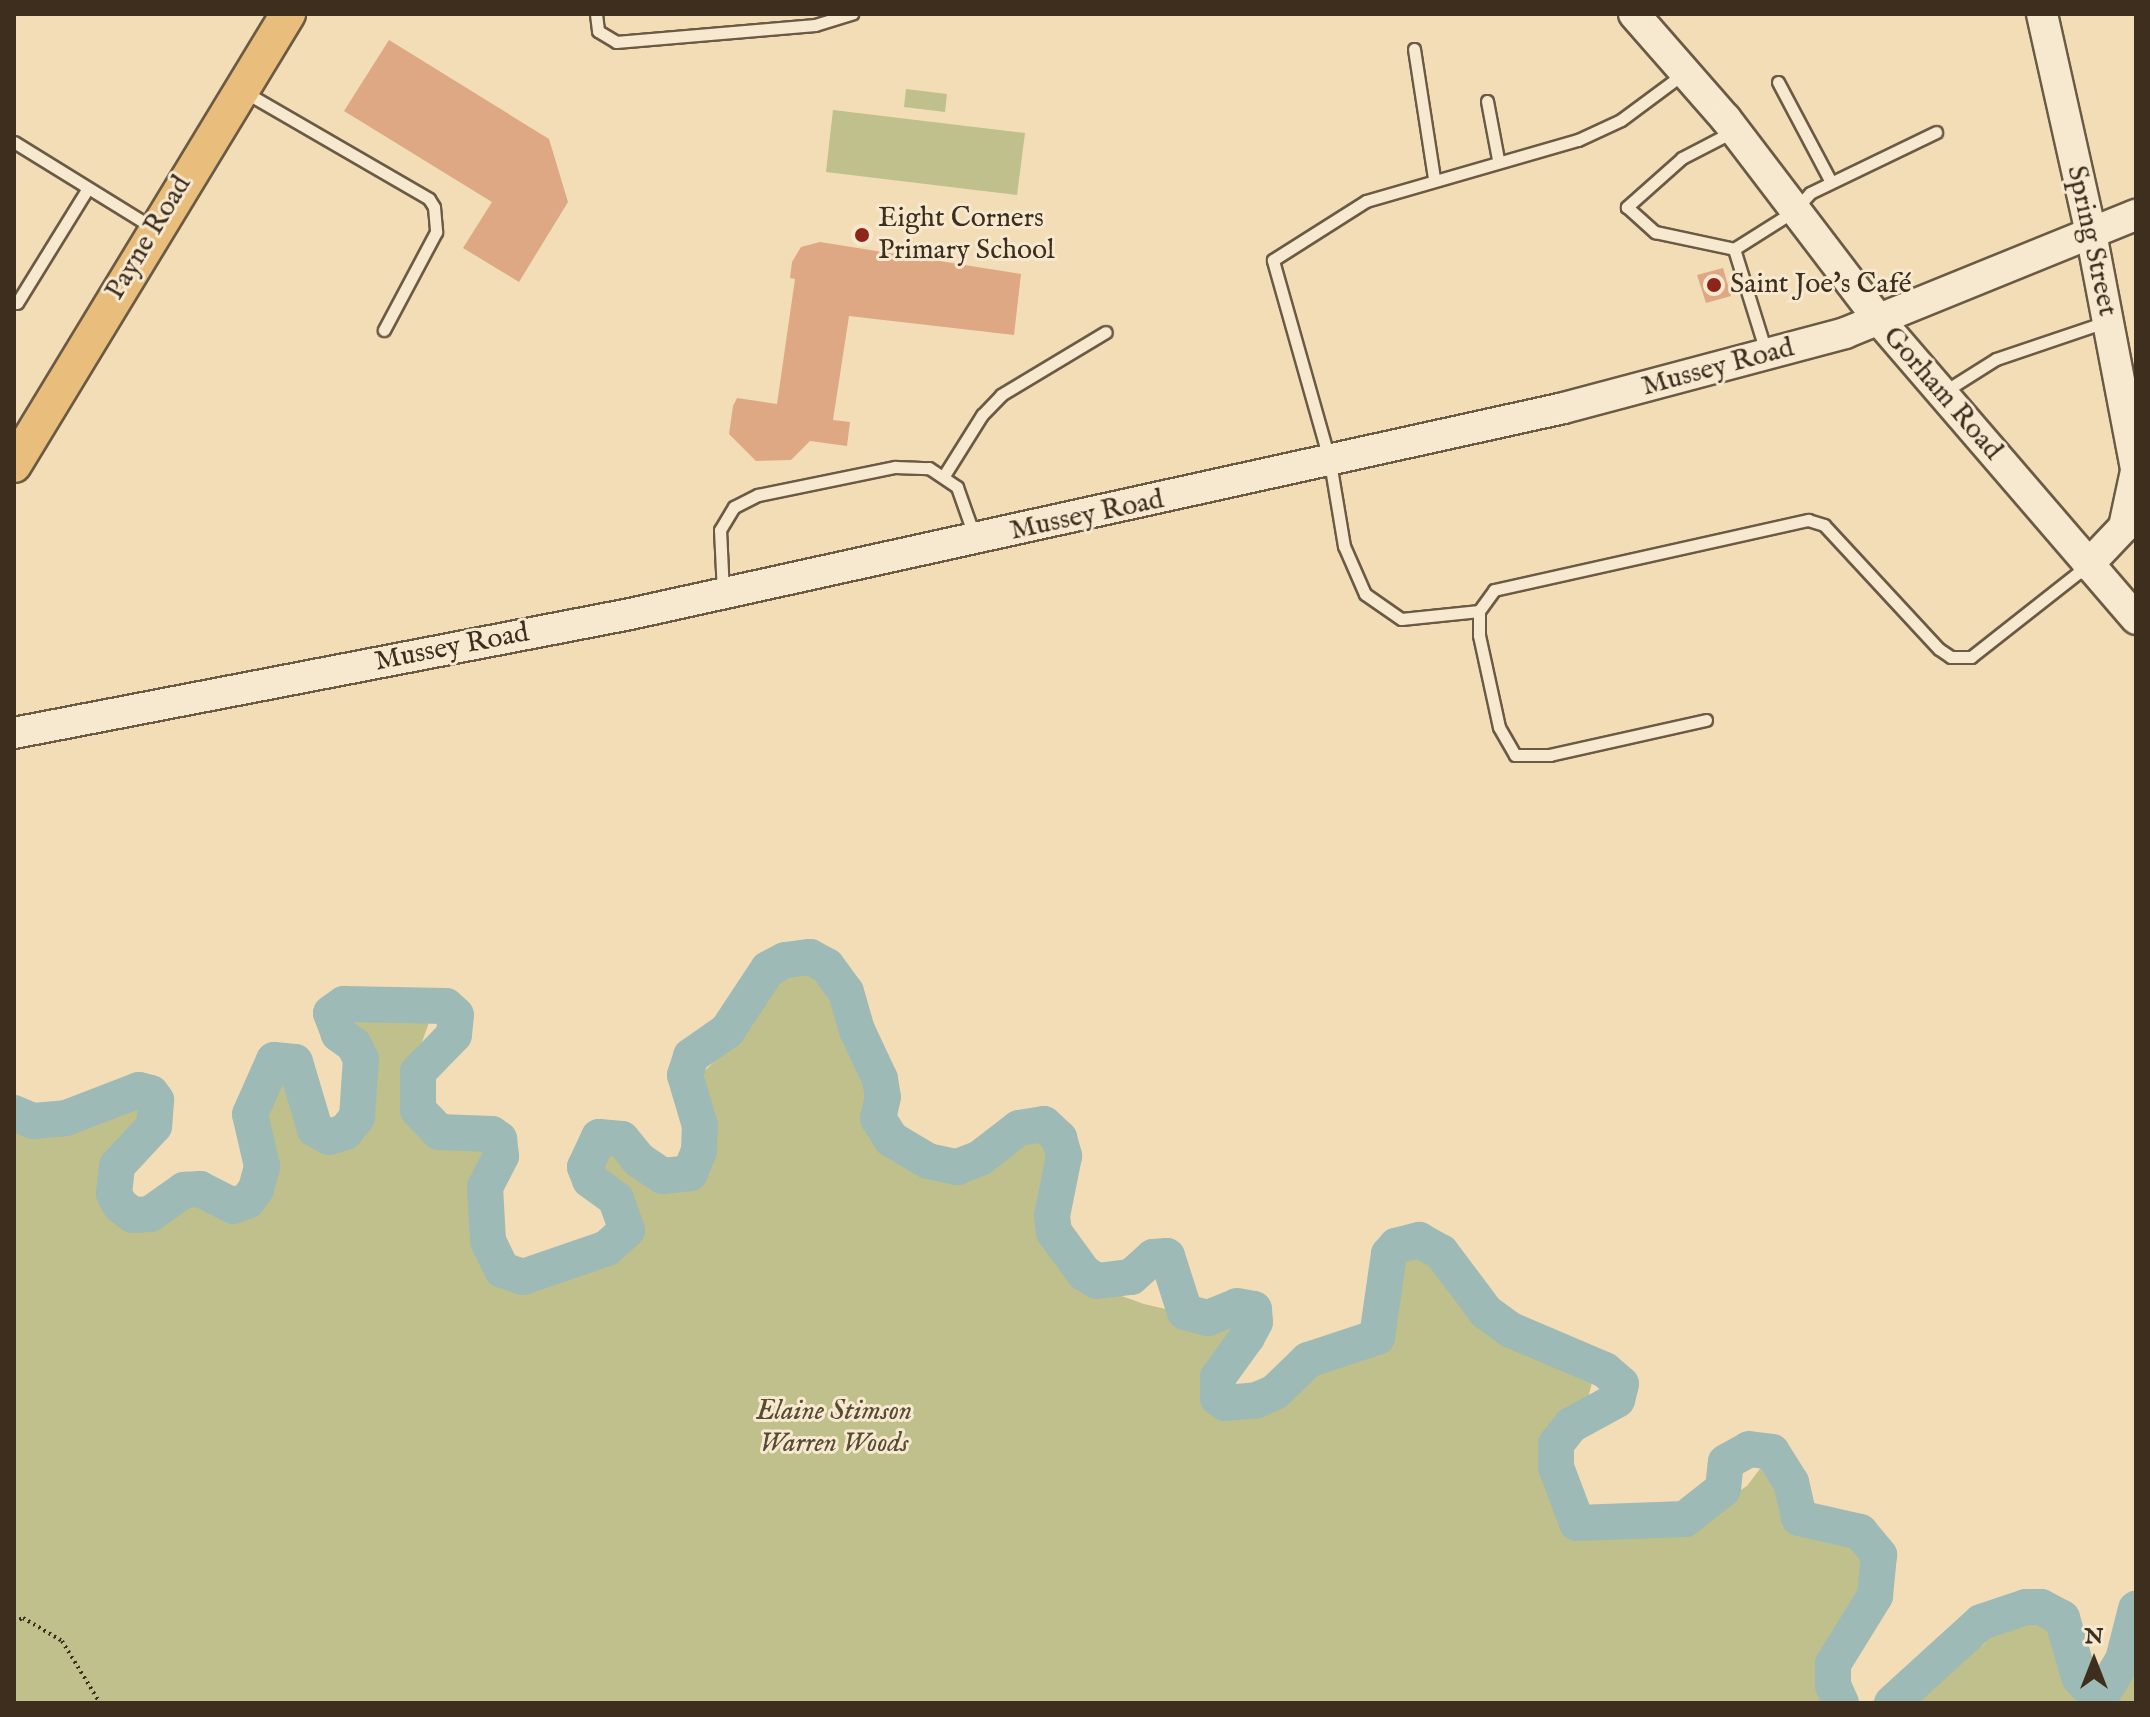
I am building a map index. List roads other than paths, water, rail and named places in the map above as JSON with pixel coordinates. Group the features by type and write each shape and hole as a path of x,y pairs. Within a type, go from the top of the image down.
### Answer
{"main road":[{"name":"Payne Road","path":"14,465 239,89 288,14"}],"street":[{"name":"Gorham Road","path":"1634,14 1735,130 1880,321 2136,619"},
{"name":"Spring Street","path":"2042,14 2091,233 2136,470 2124,527 2088,565"},
{"name":"Mussey Road","path":"14,733 723,593 975,539 1330,462 1767,356 1880,321 2136,215"}],"lane":[{"path":"596,14 598,31 616,42 815,25 852,14"},
{"path":"1414,49 1434,178"},
{"path":"1479,611 1401,619 1365,594 1344,546 1330,462 1273,260 1366,201 1434,178 1592,133 1621,120 1686,71"},
{"path":"1778,82 1831,182"},
{"path":"239,89 429,199 434,207 436,232 384,330"},
{"path":"1487,101 1498,159"},
{"path":"1735,130 1682,158 1627,207 1655,232 1734,249 1794,211 1810,193 1936,132"},
{"path":"14,142 154,229"},
{"path":"17,303 88,188"},
{"path":"1734,249 1767,356"},
{"path":"1942,394 1996,359 2108,321"},
{"path":"945,474 982,415 1001,395 1106,332"},
{"path":"723,593 718,537 740,502 895,467 945,474 961,494 975,539"},
{"path":"1706,720 1550,755 1515,755 1499,727 1479,635 1479,611 1494,590 1808,520 1824,525 1939,649 1951,657 1971,657 2088,565"}],"waterway":[{"path":"14,1113 33,1121 66,1118 139,1090 151,1093 156,1100 154,1126 117,1166 114,1194 120,1205 133,1215 150,1214 184,1190 200,1189 233,1206 247,1201 256,1189 262,1166 250,1114 274,1060 295,1062 315,1129 329,1137 345,1132 357,1117 361,1059 354,1045 339,1034 331,1013 344,1004 446,1006 456,1015 454,1035 418,1072 418,1110 439,1132 492,1134 499,1139 501,1156 485,1187 488,1241 502,1270 523,1277 607,1248 627,1230 616,1199 590,1180 585,1167 599,1137 622,1139 639,1160 663,1176 690,1173 699,1151 700,1126 685,1075 691,1056 727,1031 768,969 785,960 810,957 827,966 846,992 857,1030 880,1079 883,1097 878,1118 891,1139 928,1161 957,1167 980,1158 1019,1128 1044,1124 1059,1138 1064,1156 1052,1216 1054,1232 1084,1273 1097,1281 1131,1277 1153,1257 1167,1256 1185,1312 1208,1318 1237,1306 1254,1309 1255,1322 1218,1377 1218,1398 1225,1403 1257,1400 1275,1392 1308,1360 1377,1337 1389,1254 1396,1246 1419,1240 1441,1252 1486,1312 1511,1330 1605,1370 1621,1384 1617,1400 1571,1425 1556,1444 1556,1467 1577,1523 1685,1519 1723,1489 1726,1462 1749,1449 1772,1452 1791,1482 1799,1518 1860,1532 1879,1555 1875,1596 1833,1664 1833,1685 1841,1703"},
{"path":"1892,1703 1981,1622 2026,1607 2041,1607 2062,1618 2079,1677 2087,1686 2106,1688 2123,1660 2136,1609"}],"place":[{"name":"Eight Corners Primary School","path":"862,235"},
{"name":"Saint Joe's Café","path":"1714,285"}],"park label":[{"name":"Elaine Stimson Warren Woods","path":"834,1428"}]}
